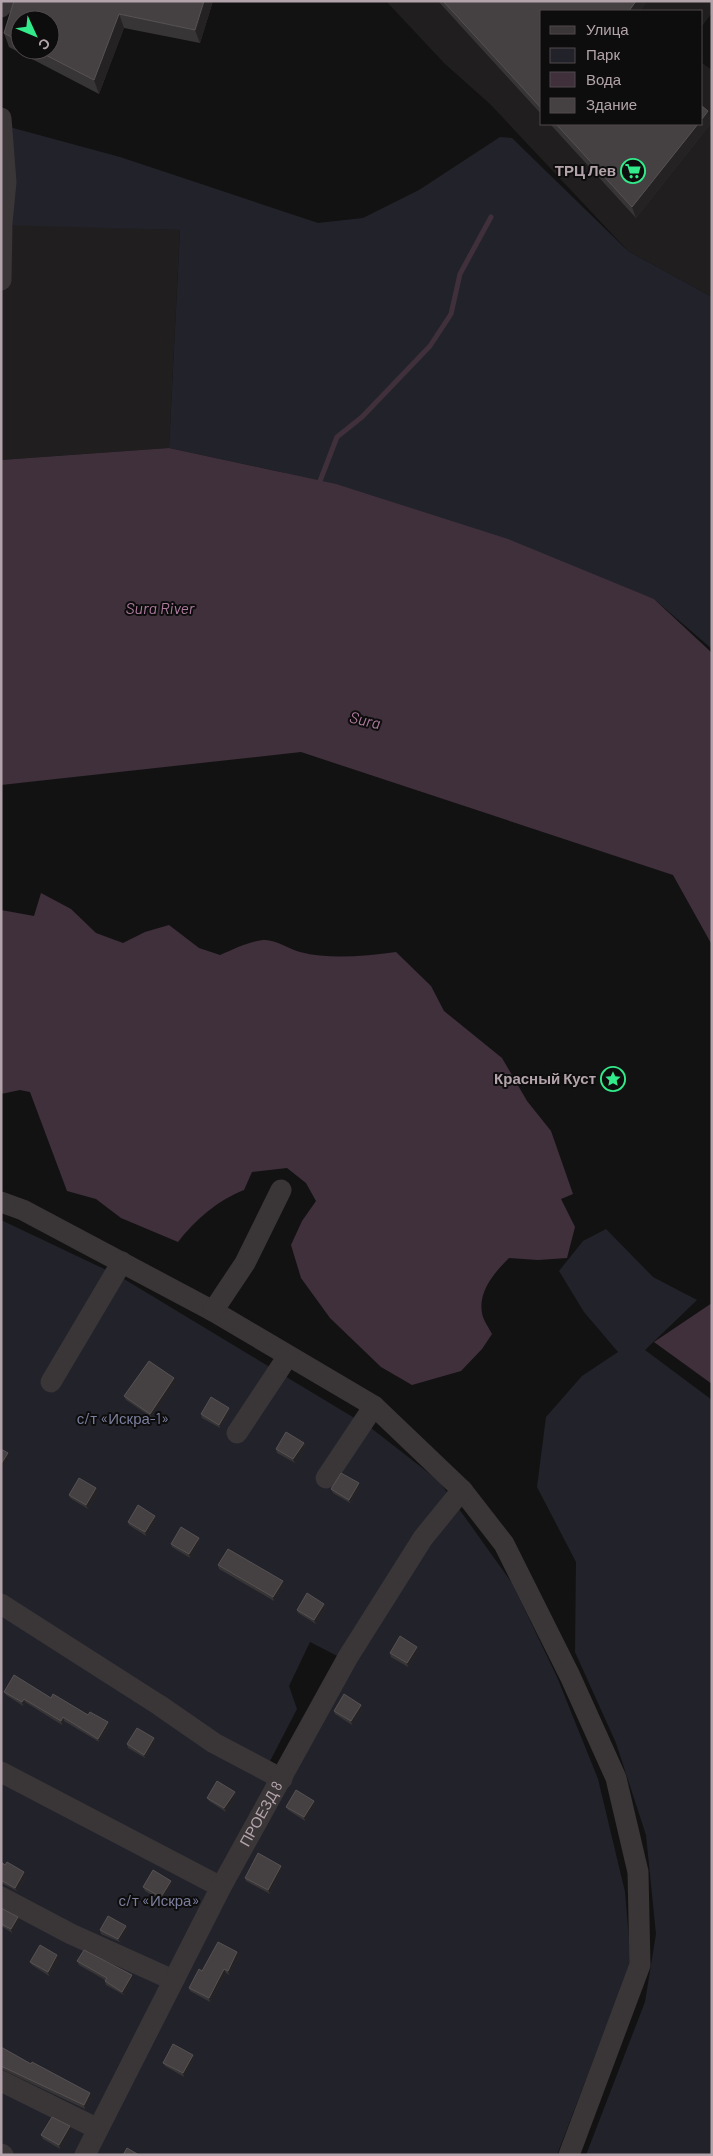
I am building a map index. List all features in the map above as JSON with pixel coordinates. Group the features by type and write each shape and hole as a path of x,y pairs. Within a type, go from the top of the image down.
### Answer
{"street":[{"path":"1,7 5,1"},
{"path":"1,118 6,182 2,223 1,280"},
{"path":"213,1311 245,1263 281,1190"},
{"path":"1,1202 23,1210 213,1311 374,1406 462,1490 504,1544 570,1676 616,1778 638,1872 640,1966 569,2155"},
{"path":"51,1382 122,1262"},
{"path":"237,1433 288,1356"},
{"path":"326,1478 374,1406"},
{"name":"ПРОЕЗД 8","path":"85,2155 221,1887 348,1656 422,1538 462,1490"},
{"path":"1,1604 159,1704 214,1743 282,1779"},
{"path":"1,1772 221,1887"},
{"path":"1,1897 71,1934 173,1980"},
{"path":"1,2081 98,2130"}],"shaded area":[{"path":"386,1 712,1 712,13 703,25 703,10 540,10 540,125 703,125 703,64 712,70 712,297 628,251 490,104 444,63"},
{"path":"1,223 180,230 169,448 1,460"}],"green space":[{"path":"2,125 120,157 318,223 363,218 419,190 500,137 512,138 628,251 712,297 712,649 654,599 281,472 169,448 180,230 1,225"},
{"path":"1,1220 119,1276 371,1428 439,1481 512,1583 557,1677 598,1779 625,1892 631,1962 557,2155 1,2155","holes":["310,1642 351,1663 271,1785 268,1765 297,1709 289,1686"]},
{"path":"606,1229 653,1277 697,1300 645,1350 712,1400 712,2155 586,2155 645,2002 656,1934 646,1835 616,1743 575,1652 576,1562 537,1487 546,1417 582,1376 618,1352 584,1312 559,1271 583,1241"}],"water":[{"name":"Sura River","path":"169,448 336,484 508,539 654,599 712,653 712,945 673,875 301,752 1,785 1,460"},
{"name":"Красный Куст","path":"41,893 71,909 96,933 123,943 145,932 169,925 199,948 220,955 246,944 263,940 268,940 300,952 323,956 360,956 396,952 431,986 444,1011 502,1058 527,1101 551,1131 573,1194 561,1199 575,1227 567,1258 538,1260 509,1258 498,1269 485,1290 481,1305 483,1316 492,1334 482,1349 461,1371 412,1385 381,1367 330,1318 301,1278 291,1245 302,1221 316,1201 306,1183 287,1168 252,1172 244,1190 216,1205 192,1226 178,1242 121,1218 96,1199 67,1191 30,1092 20,1090 1,1094 1,910 34,916"},
{"path":"712,1303 712,1384 654,1342"}],"building":[{"path":"14,1 204,1 195,30 119,14 94,80 55,60 60,60 60,10 11,10"},
{"path":"443,1 636,1 630,10 540,10 540,107"},
{"path":"10,14 10,36 4,33"},
{"path":"703,107 708,111 703,118"},
{"name":"ТРЦ Лев","path":"557,125 697,125 632,207"},
{"path":"149,1361 174,1378 150,1414 124,1396"},
{"path":"211,1397 229,1408 219,1425 201,1414"},
{"path":"286,1432 304,1443 293,1459 276,1449"},
{"path":"1,1449 8,1453 1,1464"},
{"path":"341,1473 359,1483 349,1500 331,1489"},
{"path":"79,1478 96,1488 86,1505 69,1495"},
{"path":"138,1505 155,1516 145,1532 128,1522"},
{"path":"181,1527 199,1538 189,1554 171,1544"},
{"path":"228,1549 283,1581 273,1597 218,1565"},
{"path":"307,1593 324,1604 314,1620 297,1610"},
{"path":"400,1636 417,1647 407,1663 390,1653"},
{"path":"14,1675 51,1698 53,1694 88,1715 90,1712 108,1722 98,1739 63,1717 61,1721 24,1699 22,1702 4,1692"},
{"path":"344,1694 361,1705 351,1721 334,1711"},
{"path":"137,1728 154,1738 144,1755 127,1744"},
{"path":"217,1781 235,1792 224,1808 207,1798"},
{"path":"296,1790 314,1801 304,1817 286,1807"},
{"path":"258,1853 281,1866 268,1890 245,1878"},
{"path":"1,1862 5,1865 7,1862 24,1872 15,1888 1,1880"},
{"path":"153,1870 171,1881 161,1897 143,1887"},
{"path":"1,1908 18,1917 11,1929 1,1924"},
{"path":"108,1916 126,1926 118,1939 100,1930"},
{"path":"218,1942 237,1952 228,1971 224,1969 209,1998 189,1988 199,1969 202,1971"},
{"path":"40,1945 57,1955 48,1972 30,1962"},
{"path":"84,1950 132,1975 122,1992 105,1981 107,1978 77,1961"},
{"path":"173,2044 193,2055 183,2073 163,2063"},
{"path":"1,2047 90,2093 84,2105 1,2066"},
{"path":"52,2117 70,2126 59,2145 41,2135"},
{"path":"127,2148 139,2155 123,2155"}],"waterway":[{"path":"320,481 337,437 362,417 430,346 451,314 460,274 491,217"}],"place":[{"name":"ТРЦ Лев","path":"633,171"},
{"name":"Красный Куст","path":"613,1079"}],"water label":[{"name":"Sura","path":"365,720"}],"park label":[{"name":"с/т «Искра-1»","path":"123,1419"},
{"name":"с/т «Искра»","path":"159,1901"}]}
